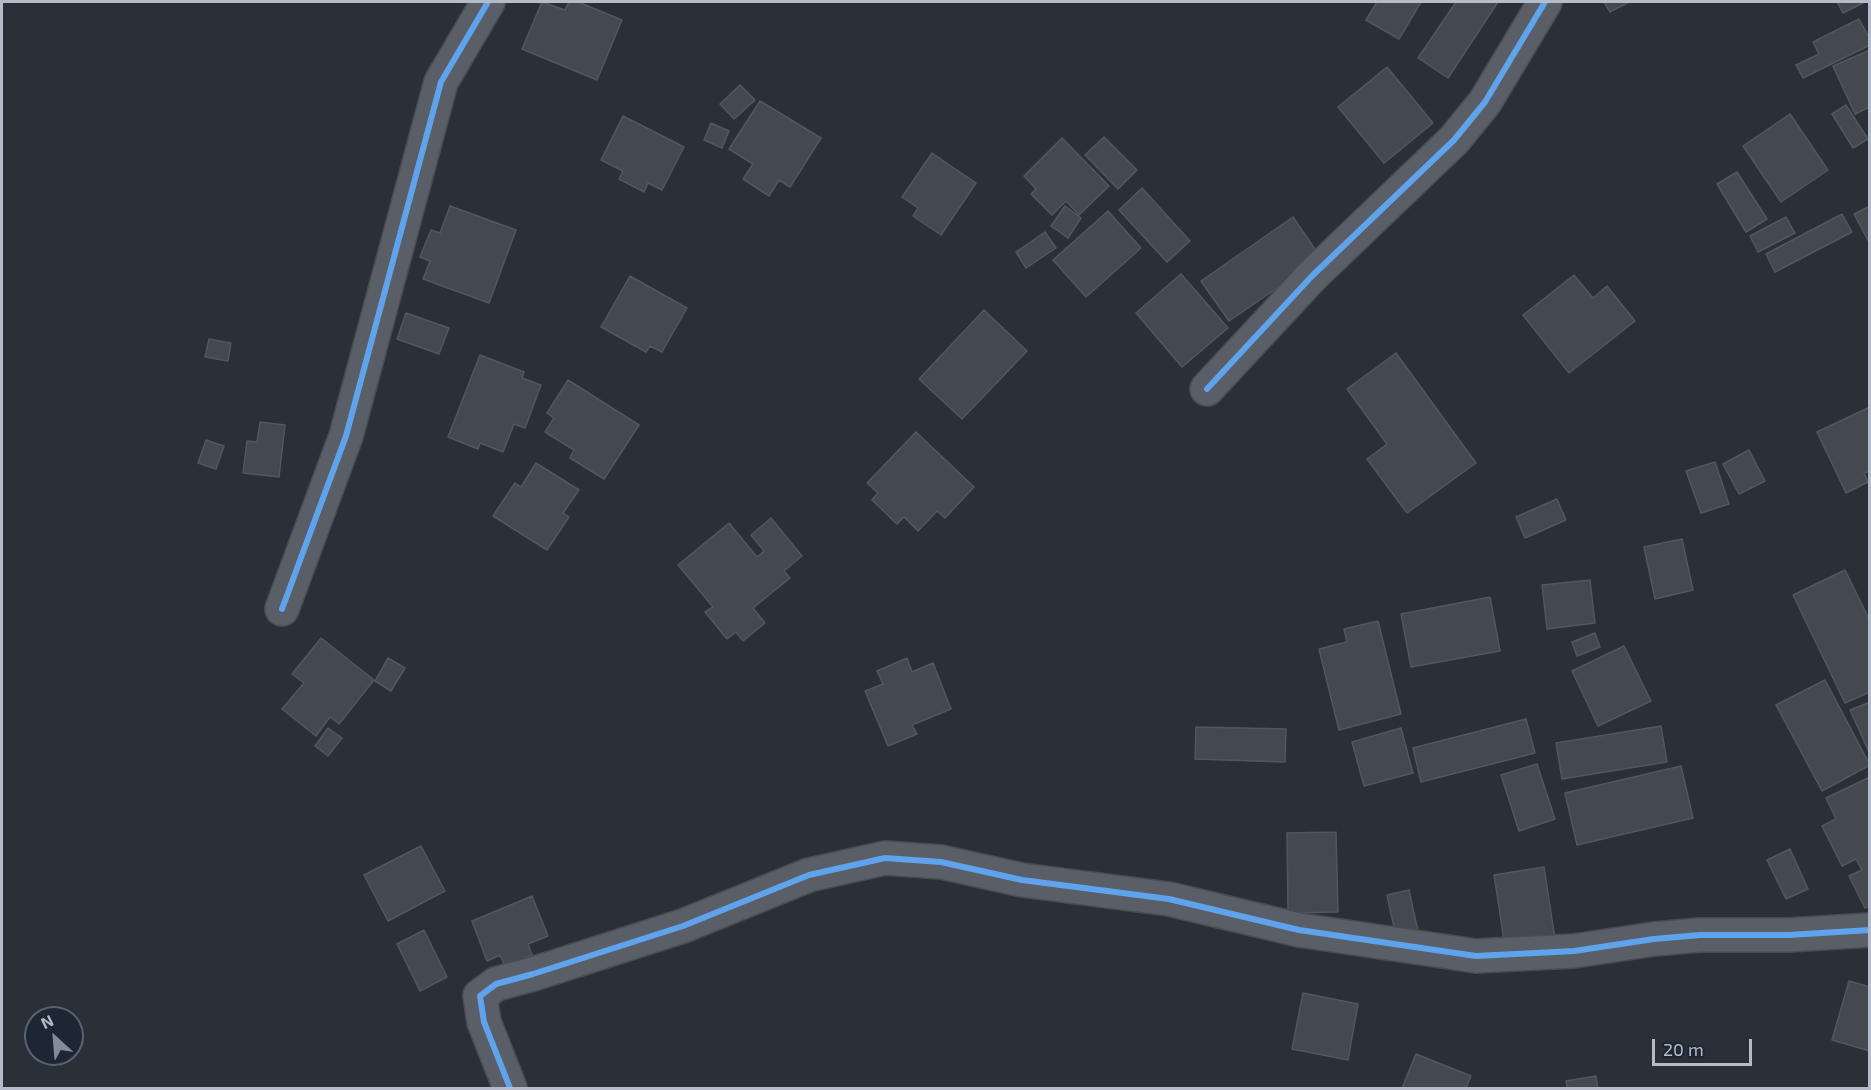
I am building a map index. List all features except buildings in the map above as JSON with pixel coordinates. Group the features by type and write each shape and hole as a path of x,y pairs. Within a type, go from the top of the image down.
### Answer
{"street":[{"path":"282,609 346,436 441,82 488,2"},
{"path":"1207,389 1312,276 1454,140 1485,102 1545,2"},
{"path":"510,1089 484,1022 480,996 496,984 683,926 809,875 885,858 941,862 1022,880 1169,899 1299,930 1476,956 1574,951 1654,939 1700,935 1789,935 1869,930"}],"cycle path":[{"path":"282,609 346,436 441,82 488,2"},
{"path":"1207,389 1312,276 1454,140 1485,102 1545,2"},
{"path":"510,1088 484,1022 480,996 496,984 683,926 809,875 885,858 941,862 1022,880 1169,899 1299,930 1476,956 1574,951 1654,939 1700,935 1789,935 1870,930"}]}
